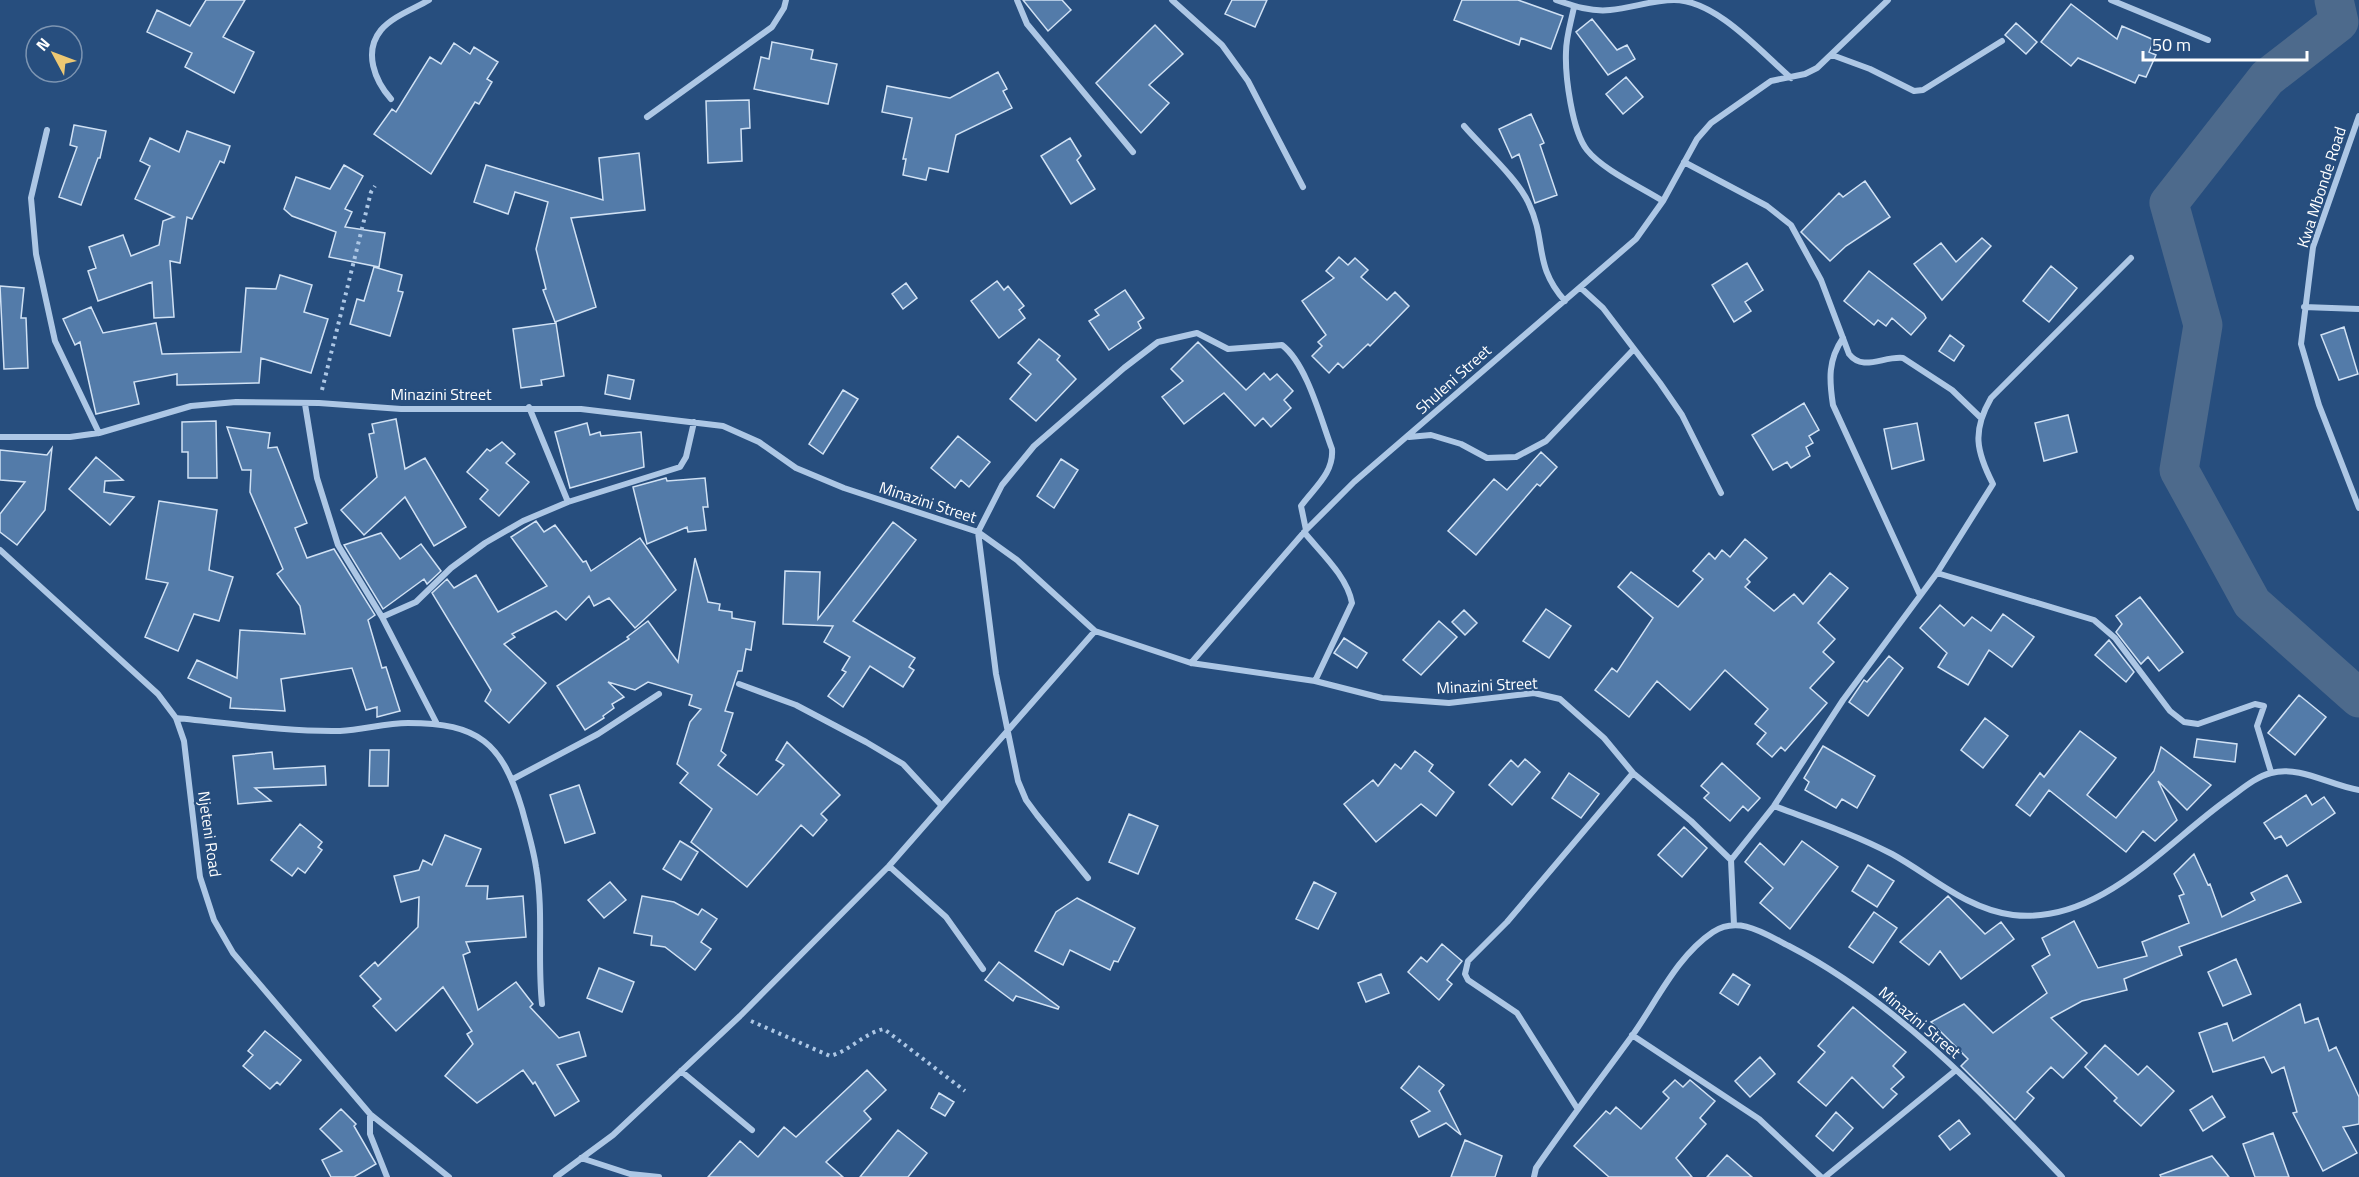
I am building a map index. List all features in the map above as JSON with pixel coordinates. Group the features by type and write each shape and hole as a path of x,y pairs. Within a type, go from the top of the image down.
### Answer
{"street":[{"path":"391,99 382,89 373,71 372,52 380,31 401,15 429,0"},
{"path":"647,117 772,27 784,8 786,0"},
{"path":"1017,0 1027,24 1133,152"},
{"path":"1172,0 1222,45 1248,81 1303,187"},
{"path":"1556,0 1574,7 1609,11 1675,0 1701,6 1729,23 1791,78"},
{"name":"Shuleni Street","path":"1191,663 1305,531 1354,482 1409,437 1522,336 1636,239 1663,201 1697,139 1727,111 1771,81 1791,78 1817,68 1888,0"},
{"path":"2111,0 2208,40"},
{"path":"1574,7 1566,52 1568,89 1580,137 1586,149 1598,160 1663,201"},
{"path":"1832,55 1870,69 1914,92 1932,84 2002,41"},
{"name":"Kwa Mbonde Road","path":"2359,116 2313,247 2301,344 2306,364 2359,508"},
{"path":"1464,126 1528,201 1544,270 1552,286 1565,301"},
{"path":"47,130 32,198 36,254 55,341 99,433"},
{"path":"1684,162 1767,206 1791,225 1812,261 1843,338 1855,361 1862,364 1894,357 1903,358 1952,390 1980,417"},
{"path":"1534,1177 1536,1168 1577,1108 1687,956 1714,931 1734,925 1731,860 1774,806 1843,700 1937,573 1993,484 1986,470 1976,435 1980,417 1990,398 2131,258"},
{"path":"1581,288 1603,308 1682,415 1721,493"},
{"path":"2304,307 2359,309"},
{"path":"1089,878 1026,800 1018,781 996,674 978,532 1002,485 1034,446 1124,368 1158,342 1197,333 1228,349 1282,345 1290,351 1304,376 1332,449 1333,461 1328,472 1301,506 1305,531 1340,576 1350,592 1352,603 1315,681"},
{"path":"1843,338 1830,365 1829,384 1833,405 1920,595"},
{"path":"1409,437 1431,435 1461,444 1487,458 1516,457 1546,441 1633,350"},
{"name":"Minazini Street","path":"0,437 70,437 99,433 191,406 236,402 319,403 400,409 530,407 581,409 723,426 759,442 796,468 844,488 978,532 1017,560 1095,632 1191,663 1315,681 1383,698 1449,703 1534,693 1560,699 1604,738 1633,773 1697,827 1731,860"},
{"path":"305,404 317,478 338,545 382,617 437,724"},
{"path":"530,407 568,502"},
{"path":"382,617 416,602 451,568 485,543 523,521 568,502 680,467 686,457 694,422"},
{"name":"Njeteni Road","path":"0,550 158,694 176,718 184,741 200,877 214,920 234,954 370,1114 449,1177"},
{"path":"1937,573 2094,620 2115,638 2170,711 2184,722 2198,724 2255,704 2264,706 2257,726 2271,772"},
{"path":"556,1177 613,1135 740,1016 889,866 1095,632"},
{"path":"739,684 796,705 903,764 941,805"},
{"path":"513,778 598,734 659,694"},
{"path":"176,718 342,731 406,723 437,724 481,737 497,751 513,778 537,867 541,922 538,972 542,1004"},
{"path":"1774,806 1856,837 1893,855 1951,892 1983,908 2014,915 2046,914 2080,904 2112,888 2157,858 2210,811 2248,784 2271,772 2296,772 2359,790"},
{"path":"1577,1108 1517,1013 1468,980 1466,974 1468,961 1508,922 1633,773"},
{"path":"889,866 946,917 983,969"},
{"name":"Minazini Street","path":"1734,925 1754,928 1809,957 1877,1001 1956,1070 2062,1177"},
{"path":"1632,1035 1759,1119 1823,1177 1956,1070"},
{"path":"681,1071 752,1130"},
{"path":"370,1114 370,1134 387,1177"},
{"path":"581,1158 630,1174 658,1177"}],"path":[{"path":"319,403 371,192 375,186"},
{"path":"740,1016 830,1056 845,1052 874,1031 884,1029 965,1091"}],"building":[{"path":"206,0 245,0 223,37 254,52 234,93 185,67 192,53 147,32 157,10 190,26"},
{"path":"1023,0 1062,0 1071,10 1048,31"},
{"path":"1232,0 1267,0 1255,27 1225,14"},
{"path":"1462,0 1518,0 1563,16 1551,49 1521,38 1519,45 1454,20"},
{"path":"2071,4 2117,39 2122,26 2154,40 2149,52 2156,55 2146,77 2139,75 2135,83 2078,58 2071,66 2041,42"},
{"path":"1592,19 1617,50 1627,45 1635,59 1608,75 1576,32"},
{"path":"2016,23 2037,42 2026,54 2005,35"},
{"path":"1155,25 1183,54 1149,85 1169,103 1141,133 1096,83"},
{"path":"772,42 813,50 811,59 837,64 828,104 754,89 761,57 769,59"},
{"path":"454,43 470,54 474,47 498,62 487,79 492,82 479,104 475,102 431,174 374,134 392,109 396,112 430,57 441,64"},
{"path":"998,72 1007,89 1003,91 1012,108 956,135 948,172 929,168 926,180 903,175 906,159 903,159 912,118 882,112 887,86 950,98"},
{"path":"1626,77 1643,97 1623,114 1606,94"},
{"path":"749,100 750,128 741,129 742,161 708,163 706,101"},
{"path":"1531,114 1544,143 1540,145 1557,195 1535,203 1519,154 1512,158 1499,129"},
{"path":"74,125 106,131 100,158 98,158 81,205 59,197 77,147 70,145"},
{"path":"187,131 230,146 224,163 220,161 192,219 187,217 180,263 170,261 174,317 154,318 152,282 98,301 88,271 96,268 89,247 123,235 131,256 159,245 163,221 174,217 135,199 150,166 140,161 150,138 179,152"},
{"path":"1070,138 1081,156 1077,160 1095,189 1071,204 1041,156"},
{"path":"639,153 645,210 571,218 596,307 555,322 543,290 546,289 536,249 548,202 515,192 508,214 474,202 486,165 603,200 599,158"},
{"path":"344,165 363,176 345,209 352,212 345,227 385,233 379,267 329,257 336,232 292,216 284,209 296,177 330,189"},
{"path":"1865,181 1890,217 1846,246 1830,261 1801,232 1839,193 1843,197"},
{"path":"1982,238 1991,246 1942,300 1914,264 1941,243 1956,262"},
{"path":"1339,257 1348,265 1355,258 1368,270 1361,277 1387,300 1395,292 1409,306 1370,346 1368,344 1343,368 1338,363 1329,373 1312,356 1322,346 1318,342 1326,335 1302,301 1334,278 1326,271"},
{"path":"1747,263 1763,290 1745,302 1751,311 1734,322 1712,285"},
{"path":"2051,266 2077,288 2049,322 2023,301"},
{"path":"374,267 402,275 398,291 403,292 390,336 350,324 357,299 364,301"},
{"path":"1869,271 1924,314 1926,318 1911,335 1892,318 1886,326 1878,320 1874,325 1844,301"},
{"path":"280,275 312,285 304,312 328,319 311,373 261,358 259,383 177,385 177,374 134,382 139,404 96,414 80,342 75,345 63,319 91,307 103,333 156,323 162,354 241,352 246,288 276,289"},
{"path":"997,281 1004,290 1008,286 1024,306 1019,310 1025,318 999,338 971,301"},
{"path":"906,283 917,298 903,309 892,294"},
{"path":"0,286 24,288 21,318 26,318 28,368 4,369"},
{"path":"1125,290 1144,318 1138,322 1141,328 1109,350 1089,321 1099,315 1095,310"},
{"path":"556,323 564,376 541,380 542,385 521,388 513,329"},
{"path":"2344,327 2358,374 2339,380 2321,335"},
{"path":"1950,335 1964,346 1954,361 1939,351"},
{"path":"1039,339 1060,356 1057,360 1076,379 1036,421 1010,399 1031,374 1018,363"},
{"path":"1198,342 1246,390 1264,373 1270,380 1277,374 1293,391 1284,400 1291,408 1271,427 1263,418 1255,426 1224,393 1184,424 1162,397 1183,381 1171,369"},
{"path":"608,375 634,380 630,399 605,394"},
{"path":"843,390 858,399 823,454 809,444"},
{"path":"1804,403 1819,430 1809,436 1813,443 1806,447 1810,456 1791,468 1787,462 1773,470 1752,435"},
{"path":"2068,415 2077,452 2044,461 2035,423"},
{"path":"396,419 405,469 425,458 466,527 434,546 405,497 364,535 341,510 377,477 369,434 374,433 372,424"},
{"path":"216,421 217,478 188,478 188,452 182,452 182,422"},
{"path":"587,423 590,435 600,432 601,436 641,432 644,467 570,488 555,432"},
{"path":"1917,423 1924,460 1892,469 1884,429"},
{"path":"227,427 270,433 268,448 277,447 307,523 295,528 307,558 334,549 375,615 368,620 382,668 386,667 400,711 377,717 377,707 366,710 352,668 281,679 285,711 230,708 231,698 188,678 197,660 237,678 240,630 305,634 300,606 277,574 283,569 250,492 251,470 242,470"},
{"path":"958,436 990,462 969,487 961,480 955,488 931,468"},
{"path":"502,442 515,454 506,463 529,482 499,516 480,499 488,490 467,472 487,449 490,451"},
{"path":"52,448 45,510 17,545 0,532 0,514 25,482 0,480 0,450 47,455"},
{"path":"1541,452 1557,467 1540,486 1537,484 1476,555 1448,531 1494,479 1507,490"},
{"path":"96,457 123,480 105,481 104,492 134,497 110,525 69,489"},
{"path":"1061,459 1078,470 1054,508 1037,496"},
{"path":"666,478 667,481 705,478 708,507 703,507 706,530 688,532 687,527 647,544 633,487"},
{"path":"159,501 217,510 209,570 233,577 219,621 194,614 178,651 145,637 168,583 146,579"},
{"path":"536,521 544,532 555,525 583,562 586,561 591,571 640,538 676,590 635,628 609,598 594,606 589,596 566,620 556,611 512,634 515,637 504,644 546,683 509,723 485,701 491,690 432,593 447,579 454,588 476,575 498,612 547,586 511,537"},
{"path":"893,522 916,540 853,621 915,658 909,667 914,670 903,687 870,666 843,707 828,696 846,672 842,670 850,657 824,642 833,626 783,624 785,571 820,572 818,619"},
{"path":"381,533 400,559 421,544 441,571 427,584 424,579 383,609 344,545"},
{"path":"1745,539 1767,558 1747,579 1750,582 1745,587 1774,611 1794,594 1803,604 1830,573 1848,588 1818,623 1835,639 1823,652 1834,662 1810,688 1827,703 1785,751 1781,747 1772,757 1757,744 1766,733 1755,724 1768,709 1725,670 1690,710 1657,681 1629,717 1595,690 1612,668 1617,672 1653,618 1618,587 1631,572 1678,607 1703,579 1693,571 1709,553 1715,559 1722,550 1730,557"},
{"path":"695,558 708,602 720,604 719,610 732,612 732,618 755,622 751,650 746,649 742,671 738,671 725,711 733,713 721,751 726,755 718,765 757,795 784,765 776,760 787,742 840,795 821,814 827,820 813,836 801,825 747,887 691,842 712,809 680,783 688,773 677,764 690,722 701,709 689,705 692,695 648,682 635,690 608,682 624,697 612,704 614,708 603,716 604,718 585,730 557,686 629,639 627,637 648,621 678,662"},
{"path":"2140,597 2183,652 2159,671 2148,657 2141,664 2116,632 2122,624 2116,616"},
{"path":"1940,605 1964,626 1972,617 1991,631 2003,614 2034,637 2012,667 1989,650 1968,685 1938,667 1947,653 1920,628"},
{"path":"1546,609 1571,626 1549,658 1523,641"},
{"path":"1464,610 1477,623 1465,635 1452,622"},
{"path":"1439,621 1457,637 1421,675 1403,660"},
{"path":"1344,638 1367,653 1357,668 1334,653"},
{"path":"2109,640 2134,672 2126,682 2095,655"},
{"path":"1889,656 1903,668 1868,716 1849,702 1864,680 1867,682"},
{"path":"2299,695 2326,717 2295,755 2268,733"},
{"path":"1985,718 2008,736 1983,768 1961,750"},
{"path":"2080,731 2116,758 2087,795 2116,818 2154,771 2161,747 2211,785 2187,810 2158,781 2177,820 2155,841 2143,831 2126,852 2049,790 2030,816 2016,805 2040,773 2044,777"},
{"path":"2197,739 2237,744 2235,762 2194,757"},
{"path":"1823,746 1875,776 1857,808 1842,799 1836,808 1805,790 1809,782 1804,778"},
{"path":"370,750 389,750 388,786 369,786"},
{"path":"1415,751 1433,765 1429,771 1454,792 1436,816 1421,804 1376,842 1344,804 1373,780 1378,786 1395,764 1401,769"},
{"path":"272,752 274,769 325,766 326,785 255,788 271,801 238,804 233,756"},
{"path":"1525,759 1540,772 1512,805 1489,785 1511,760 1518,767"},
{"path":"1722,763 1760,798 1748,811 1743,806 1730,821 1704,798 1709,793 1701,786"},
{"path":"1569,773 1599,794 1581,818 1552,798"},
{"path":"579,785 595,833 565,843 550,795"},
{"path":"2306,795 2312,805 2324,797 2335,813 2287,846 2281,836 2275,839 2264,823"},
{"path":"1129,814 1158,826 1138,874 1109,862"},
{"path":"300,824 322,842 318,847 322,850 305,873 298,868 292,876 271,860"},
{"path":"1684,827 1707,848 1682,877 1658,855"},
{"path":"445,835 481,849 466,886 488,886 487,899 523,896 526,937 466,942 470,952 463,955 478,1010 516,982 533,1004 530,1007 559,1038 579,1032 586,1056 557,1065 579,1101 555,1116 535,1082 533,1084 523,1070 477,1103 445,1076 473,1044 467,1034 472,1031 443,987 396,1031 373,1006 381,999 360,976 375,962 378,966 418,927 419,897 401,902 394,876 419,870 423,860 432,865"},
{"path":"680,841 698,852 681,880 663,869"},
{"path":"1802,841 1838,867 1790,929 1760,903 1773,888 1745,862 1760,843 1784,865"},
{"path":"2194,854 2208,885 2210,884 2222,917 2255,900 2251,893 2287,875 2301,902 2179,947 2182,955 2124,979 2127,990 2082,1001 2051,1018 2087,1053 2063,1078 2051,1067 2027,1092 2034,1098 2015,1120 1961,1066 1968,1059 1931,1022 1964,1004 1993,1033 2047,993 2032,966 2050,955 2042,938 2074,921 2098,968 2147,956 2142,942 2189,923 2179,896 2184,894 2174,874"},
{"path":"1868,865 1894,881 1877,907 1852,891"},
{"path":"610,882 626,900 604,918 588,900"},
{"path":"1314,882 1336,893 1318,929 1296,919"},
{"path":"642,896 674,902 698,915 702,909 717,919 701,942 711,949 695,970 665,947 651,945 652,936 634,933"},
{"path":"1948,896 1985,934 2001,922 2014,939 1961,979 1940,951 1929,965 1900,942"},
{"path":"1077,898 1135,928 1118,962 1114,961 1110,970 1070,950 1063,965 1035,951 1056,912"},
{"path":"1874,912 1897,928 1873,963 1849,947"},
{"path":"1442,944 1462,961 1447,980 1452,984 1439,1000 1408,972 1421,957 1427,962"},
{"path":"2236,959 2251,994 2223,1006 2208,972"},
{"path":"999,962 1059,1007 1058,1009 1016,996 1013,1001 985,980"},
{"path":"599,968 634,982 622,1012 587,998"},
{"path":"1381,974 1389,993 1366,1002 1358,983"},
{"path":"1733,974 1750,985 1738,1005 1720,993"},
{"path":"2300,1004 2305,1023 2318,1018 2329,1051 2336,1047 2359,1097 2359,1124 2343,1127 2357,1153 2323,1171 2293,1113 2297,1112 2284,1067 2272,1073 2264,1057 2213,1072 2199,1033 2227,1023 2233,1041"},
{"path":"1853,1007 1906,1052 1893,1066 1904,1077 1891,1089 1897,1094 1883,1108 1852,1077 1826,1106 1798,1082 1825,1052 1818,1046"},
{"path":"265,1031 301,1060 280,1085 277,1082 270,1089 243,1066 253,1055 248,1051"},
{"path":"2105,1045 2138,1075 2147,1066 2174,1091 2141,1126 2114,1101 2117,1098 2085,1067"},
{"path":"1760,1057 1775,1074 1750,1097 1735,1081"},
{"path":"1419,1066 1444,1085 1439,1091 1461,1135 1446,1123 1419,1137 1411,1121 1430,1111 1401,1088"},
{"path":"867,1070 886,1090 864,1111 871,1119 826,1162 843,1177 708,1177 740,1141 758,1157 784,1127 796,1137"},
{"path":"1675,1080 1683,1087 1690,1080 1715,1101 1700,1118 1706,1124 1676,1158 1692,1177 1609,1177 1574,1146 1606,1111 1610,1114 1616,1107 1641,1129 1669,1098 1663,1092"},
{"path":"939,1093 954,1102 945,1116 931,1108"},
{"path":"2212,1096 2225,1117 2203,1131 2190,1110"},
{"path":"341,1109 356,1124 354,1126 376,1164 354,1177 331,1177 322,1160 342,1151 320,1129"},
{"path":"1836,1112 1853,1128 1833,1151 1816,1136"},
{"path":"1959,1120 1970,1134 1950,1150 1939,1136"},
{"path":"898,1130 927,1153 908,1177 860,1177"},
{"path":"2273,1133 2289,1177 2255,1177 2243,1144"},
{"path":"1465,1140 1502,1156 1495,1177 1451,1177"},
{"path":"1727,1155 1752,1177 1707,1177"},
{"path":"2212,1156 2229,1177 2161,1177 2160,1175"}],"waterway":[{"path":"2334,0 2339,22 2267,78 2169,203 2203,325 2179,470 2252,603 2359,698"}]}
